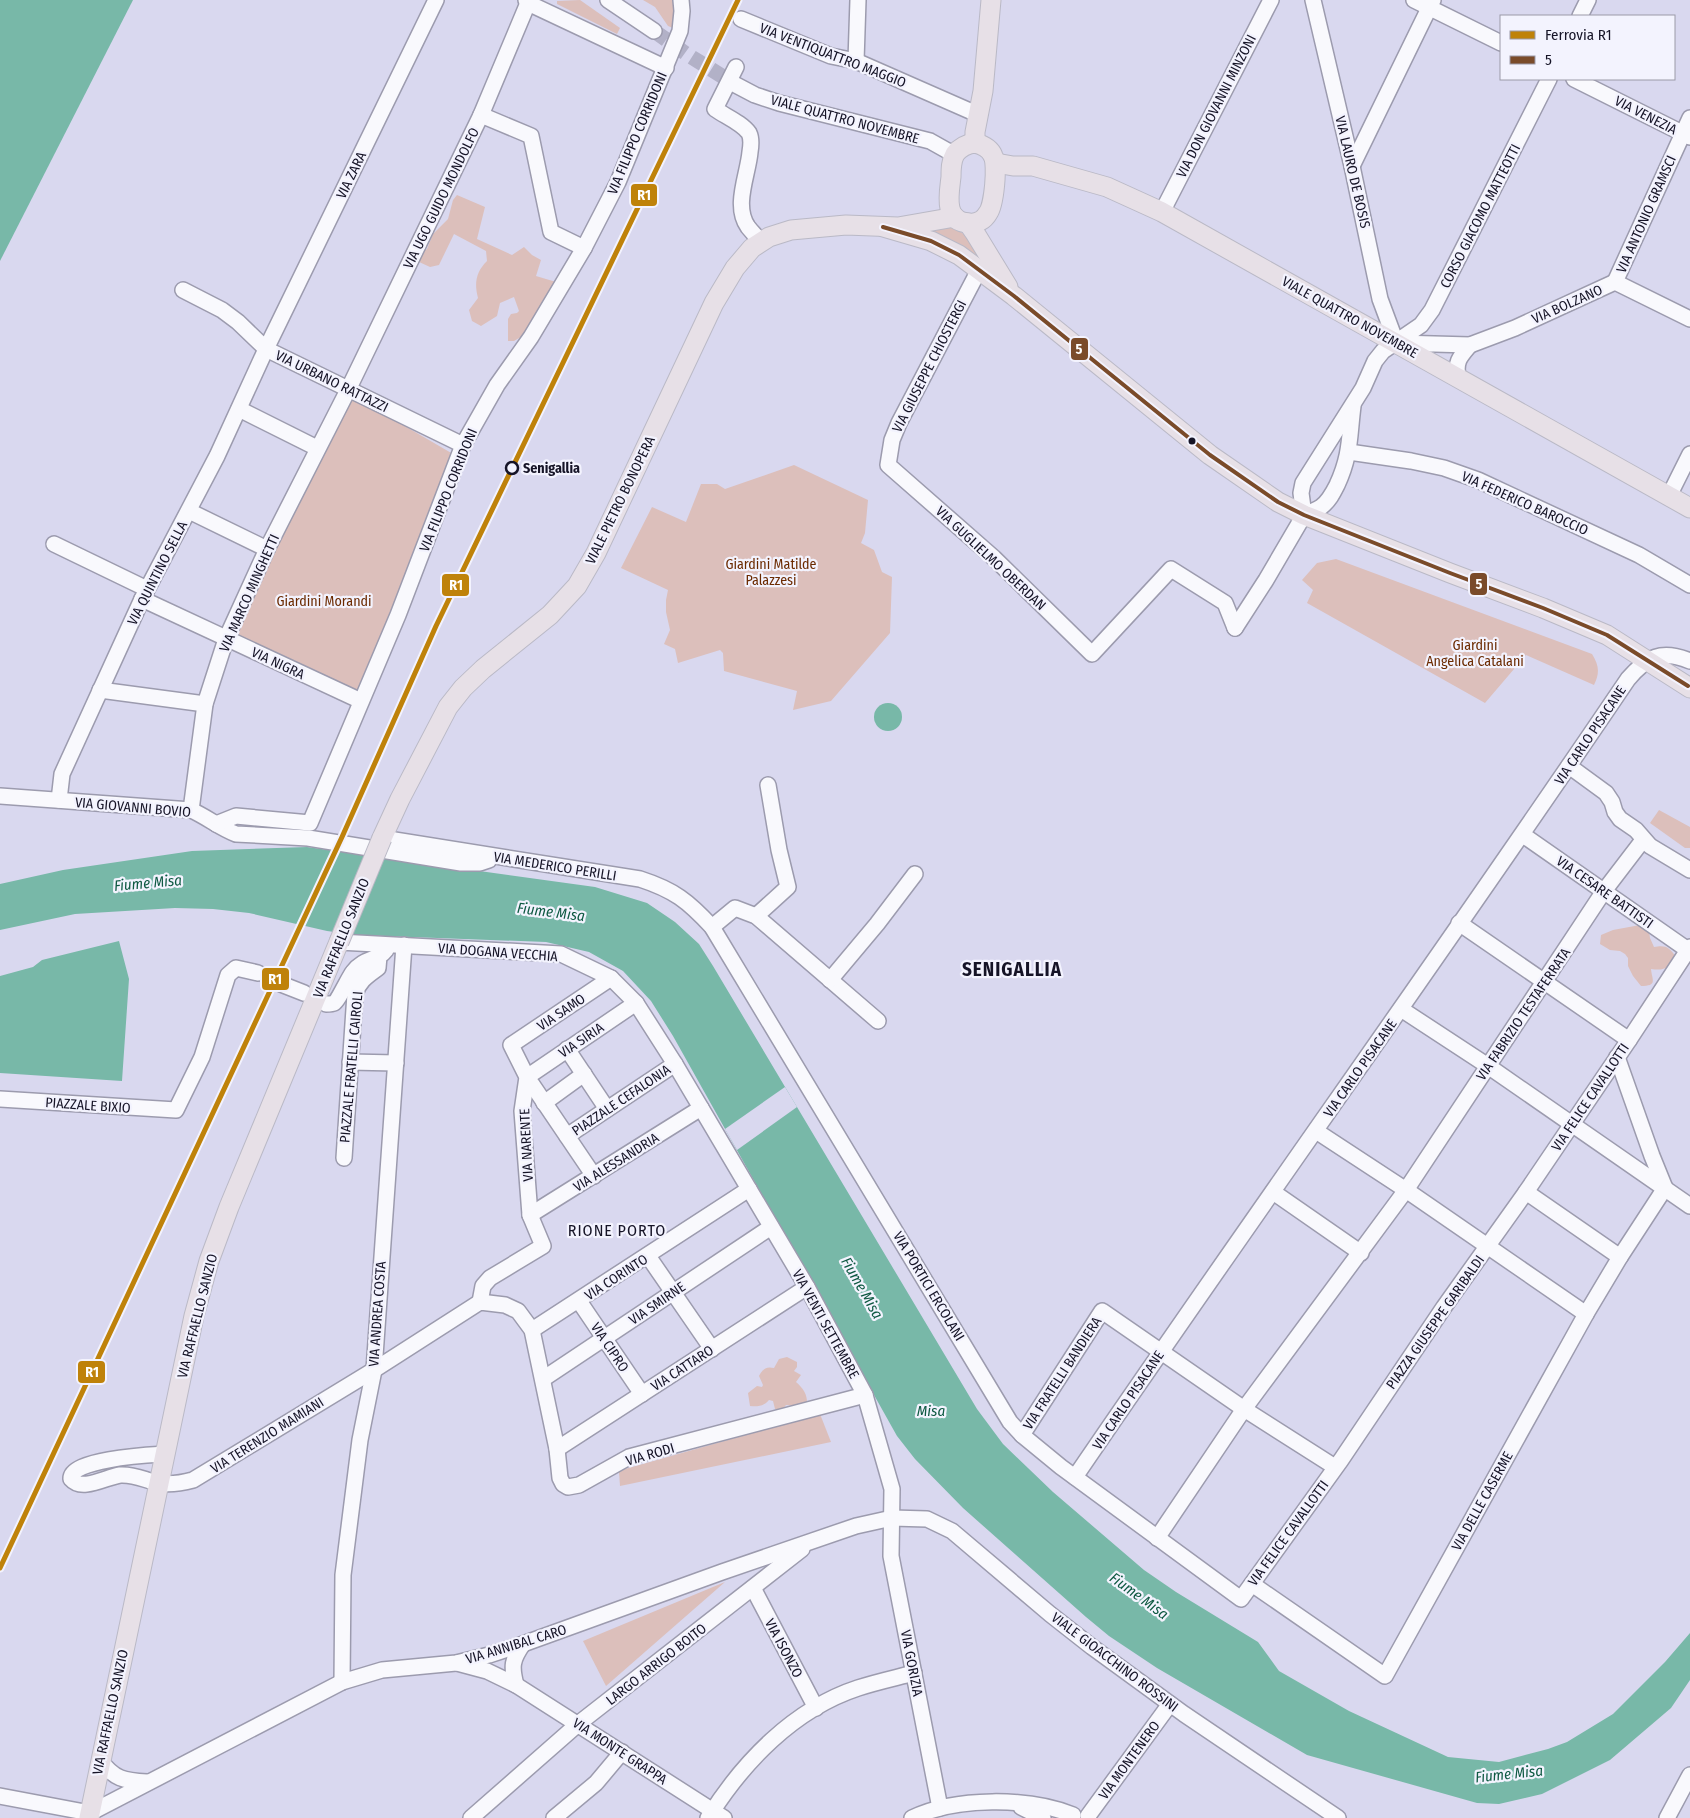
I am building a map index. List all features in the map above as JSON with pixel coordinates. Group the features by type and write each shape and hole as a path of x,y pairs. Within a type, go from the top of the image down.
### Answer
{"main road":[{"path":"975,144 975,132 983,90 991,0"},
{"path":"996,162 988,149 975,144 964,146 952,161 948,204 961,220 976,233 1014,296"},
{"name":"VIALE QUATTRO NOVEMBRE","path":"996,162 1013,166 1033,166 1107,187 1162,212 1690,508"},
{"name":"VIALE PIETRO BONOPERA","path":"382,838 448,707 482,669 550,615 577,586 596,553 714,303 739,263 761,242 780,232 814,226 883,227 982,220 991,209 996,162"},
{"name":"VIALE PIETRO BONOPERA","path":"902,226 930,210 949,190"},
{"name":"VIALE PIETRO BONOPERA","path":"883,227 931,241 947,248 979,270 1014,296 1210,455 1278,502 1304,515 1544,608 1607,635 1690,688"},
{"name":"VIA RAFFAELLO SANZIO","path":"89,1815 164,1454 194,1316 209,1261 229,1207 382,838"}],"street":[{"name":"VIA ZARA","path":"266,349 436,0"},
{"path":"608,0 654,31"},
{"name":"VIA FILIPPO CORRIDONI","path":"216,824 236,816 310,823 398,615 463,445 497,384 531,337 584,248 618,182 680,30 681,0"},
{"path":"856,60 858,0"},
{"name":"VIA DON GIOVANNI MINZONI","path":"1162,212 1271,0"},
{"name":"VIA LAURO DE BOSIS","path":"1313,0 1352,166 1380,299 1396,342"},
{"path":"1414,0 1431,4 1500,42"},
{"path":"1580,15 1588,0"},
{"path":"527,2 666,68"},
{"name":"VIA UGO GUIDO MONDOLFO","path":"348,390 481,115 527,2"},
{"path":"1352,166 1431,4"},
{"name":"VIA VENTIQUATTRO MAGGIO","path":"742,19 831,56 856,60 979,115"},
{"path":"736,67 714,109 745,128 751,136 750,158 741,197 741,207 747,226 761,242"},
{"name":"CORSO GIACOMO MATTEOTTI","path":"1396,342 1421,325 1432,310 1548,80"},
{"name":"VIA VENEZIA","path":"1576,80 1686,135"},
{"name":"VIALE QUATTRO NOVEMBRE","path":"736,85 779,104 930,141 955,155"},
{"path":"481,115 531,136 552,232 584,248"},
{"name":"VIA ANTONIO GRAMSCI","path":"1615,282 1686,135 1690,118"},
{"name":"VIA GIUSEPPE CHIOSTERGI","path":"888,465 892,440 899,423 979,270"},
{"name":"VIA BOLZANO","path":"1396,342 1470,346 1515,328 1615,282 1690,319"},
{"name":"VIA URBANO RATTAZZI","path":"183,290 222,310 238,322 266,349 463,445"},
{"path":"1353,404 1349,452 1345,468 1332,494 1320,508 1304,515 1301,493 1303,483 1363,388 1383,365 1396,342"},
{"path":"1458,377 1456,368 1458,360 1470,346"},
{"name":"VIA QUINTINO SELLA","path":"59,800 62,774 144,594 189,511 266,349"},
{"name":"VIA MARCO MINGHETTI","path":"191,810 205,704 226,639 267,549 348,390"},
{"path":"239,409 317,448"},
{"name":"VIA FEDERICO BAROCCIO","path":"1349,452 1419,462 1444,468 1478,480 1639,555 1690,585"},
{"path":"1669,496 1690,454"},
{"name":"VIA GUGLIELMO OBERDAN","path":"888,465 994,558 1092,654 1170,569 1224,603 1235,628 1304,515"},
{"path":"189,511 267,549"},
{"name":"VIA NIGRA","path":"54,544 226,639 361,701"},
{"path":"1647,660 1666,655 1677,656 1690,661"},
{"name":"VIA CARLO PISACANE","path":"1075,1477 1160,1352 1523,835 1628,679 1647,660"},
{"path":"100,690 205,704"},
{"path":"1569,766 1606,794 1620,819 1636,830 1643,840 1690,870"},
{"path":"756,916 788,887 779,850 768,785"},
{"name":"VIA GIOVANNI BOVIO","path":"0,796 191,810 236,834 308,838 462,863 480,863 497,857"},
{"name":"VIA CESARE BATTISTI","path":"1523,835 1689,949"},
{"name":"VIA MEDERICO PERILLI","path":"382,838 640,879 664,887 692,905 712,927"},
{"name":"VIA FABRIZIO TESTAFERRATA","path":"1406,1190 1604,891 1643,840"},
{"path":"830,980 877,924 915,874"},
{"path":"712,927 735,908 756,916 878,1022"},
{"path":"1460,923 1630,1040"},
{"name":"VIA PORTICI ERCOLANI","path":"712,927 1010,1422 1022,1435 1075,1477 1241,1599"},
{"name":"VIA DOGANA VECCHIA","path":"339,942 384,950"},
{"name":"VIA DOGANA VECCHIA","path":"326,1004 332,1004 337,1001 346,981 357,966 384,950 404,945 560,954 611,978 636,1004 675,1064 723,1145"},
{"name":"VIA ANDREA COSTA","path":"342,1682 343,1576 360,1440 374,1370 404,945"},
{"name":"VIA FELICE CAVALLOTTI","path":"1488,1246 1630,1040 1689,949"},
{"name":"PIAZZALE FRATELLI CAIROLI","path":"344,1158 355,994 358,984 378,968 384,950"},
{"name":"PIAZZALE BIXIO","path":"0,1099 176,1110 202,1057 228,975 236,968 258,973"},
{"name":"VIA SAMO","path":"527,1077 512,1045 611,978"},
{"path":"281,984 304,994"},
{"name":"VIA SIRIA","path":"527,1077 636,1004"},
{"path":"1401,1009 1572,1123 1690,1206"},
{"path":"568,1050 607,1109"},
{"path":"1617,1057 1665,1188"},
{"path":"350,1062 396,1063"},
{"name":"PIAZZALE CEFALONIA","path":"566,1136 675,1064"},
{"path":"544,1102 584,1074"},
{"path":"527,1077 594,1176"},
{"name":"VIA NARENTE","path":"480,1302 483,1286 490,1278 543,1246 530,1215 522,1111 527,1077"},
{"name":"VIA ALESSANDRIA","path":"530,1215 701,1108"},
{"name":"PIAZZA GIUSEPPE GARIBALDI","path":"1316,1131 1488,1246 1335,1467"},
{"name":"VIA VENTI SETTEMBRE","path":"723,1145 807,1287 864,1395 892,1489 892,1518"},
{"name":"VIA DELLE CASERME","path":"1252,1584 1385,1676 1586,1314 1665,1188"},
{"name":"VIA CORINTO","path":"532,1330 749,1190"},
{"path":"1157,1538 1244,1409 1406,1190"},
{"path":"1274,1192 1360,1252"},
{"path":"1526,1192 1620,1257"},
{"name":"VIA SMIRNE","path":"543,1379 771,1227"},
{"path":"1488,1246 1586,1314"},
{"path":"648,1256 712,1349"},
{"name":"VIA CATTARO","path":"557,1449 807,1287"},
{"name":"VIA CIPRO","path":"579,1300 642,1394"},
{"path":"480,1302 505,1305 518,1311 532,1330"},
{"name":"VIA TERENZIO MAMIANI","path":"164,1454 115,1458 80,1468 74,1471 71,1479 78,1484 84,1485 116,1476 131,1475 158,1483 175,1484 193,1480 374,1370 480,1302"},
{"name":"VIA FRATELLI BANDIERA","path":"1022,1435 1102,1312 1160,1352"},
{"name":"VIA RODI","path":"532,1330 557,1449 560,1478 563,1484 568,1487 579,1485 630,1457 864,1395"},
{"path":"1160,1352 1244,1409 1335,1467"},
{"name":"VIA FELICE CAVALLOTTI","path":"1241,1599 1335,1467"},
{"name":"VIA ANNIBAL CARO","path":"89,1815 342,1682 382,1670 456,1663 524,1644 722,1572 856,1526 892,1518"},
{"name":"VIA GORIZIA","path":"892,1518 891,1556 940,1808"},
{"name":"VIALE GIOACCHINO ROSSINI","path":"892,1518 927,1519 952,1531 1070,1630 1170,1704 1338,1818"},
{"name":"LARGO ARRIGO BOITO","path":"471,1818 578,1724 811,1542"},
{"path":"722,1572 734,1574 740,1580 740,1588 734,1603"},
{"name":"VIA ISONZO","path":"753,1588 816,1708"},
{"path":"516,1685 512,1670 515,1656 524,1644"},
{"name":"VIA MONTE GRAPPA","path":"456,1663 486,1671 516,1685 622,1752 715,1815"},
{"path":"715,1815 750,1761 779,1734 816,1708 858,1688 914,1673"},
{"name":"VIA MONTENERO","path":"1080,1817 1170,1704"},
{"path":"554,1818 596,1783 622,1752"},
{"path":"100,1760 117,1777 132,1781 149,1782"},
{"path":"1666,1818 1690,1775"},
{"path":"0,1796 89,1815"},
{"path":"1010,1802 1033,1811 1043,1818"},
{"path":"912,1818 940,1808 978,1803 1010,1802 1036,1804 1059,1809 1080,1817"}],"green space":[{"path":"580,0 620,28 617,34 557,4 557,1"},
{"path":"643,0 672,0 676,8 673,28 668,26 655,7"},
{"path":"457,195 485,207 477,239 512,255 524,247 541,260 536,276 556,282 526,334 514,341 508,341 508,319 511,314 519,311 514,297 500,303 497,316 481,326 472,321 469,310 478,298 477,278 480,269 487,261 486,251 454,234 439,265 430,267 417,261 420,253 427,249 433,234 448,219 453,200"},
{"path":"948,226 964,234 976,245 994,274 926,233"},
{"name":"Giardini Morandi","path":"353,396 453,454 359,694 233,636"},
{"name":"Giardini Matilde Palazzesi","path":"794,465 868,500 865,533 861,543 874,550 882,572 892,577 890,633 831,701 793,710 797,691 724,671 723,653 720,650 678,663 675,649 664,644 670,630 666,612 668,590 621,568 652,507 686,522 701,484 717,484 725,489"},
{"name":"Giardini Angelica Catalani","path":"1336,559 1592,654 1598,669 1594,685 1526,655 1485,703 1307,603 1313,590 1302,580 1317,563"},
{"path":"1659,810 1690,827 1690,848 1685,848 1650,823"},
{"path":"1640,925 1649,931 1654,947 1662,946 1667,948 1676,957 1666,968 1660,970 1651,969 1653,982 1646,986 1641,986 1633,976 1625,954 1620,951 1610,950 1600,944 1601,935 1613,930"},
{"path":"787,1357 797,1362 797,1367 794,1371 801,1375 796,1382 805,1393 807,1407 786,1405 783,1409 775,1409 773,1401 769,1400 761,1406 750,1406 748,1393 757,1386 762,1387 759,1376 762,1372 767,1368 774,1368 779,1359"},
{"path":"820,1414 831,1442 620,1486 619,1472 625,1469"},
{"path":"725,1582 606,1686 583,1641"}],"water":[{"path":"0,0 133,0 0,261"},
{"path":"888,703 898,707 902,717 898,727 888,731 878,727 874,717 878,707"},
{"name":"Misa","path":"307,847 595,887 647,903 675,922 699,944 713,966 977,1409 1003,1444 1053,1492 1144,1570 1176,1592 1258,1642 1279,1671 1349,1711 1448,1757 1499,1762 1567,1742 1613,1714 1665,1662 1690,1633 1690,1680 1671,1708 1610,1760 1542,1794 1499,1804 1477,1803 1307,1755 1157,1668 1109,1636 963,1508 915,1459 897,1436 673,1036 651,1001 623,971 589,952 546,942 358,935 327,931 249,913 213,909 175,908 75,914 0,930 0,884 63,870 192,851"},
{"path":"119,941 129,979 122,1081 0,1073 0,976 33,967 42,960"}],"pier":[{"path":"785,1087 797,1107 737,1150 725,1129"}],"tunnel":[{"path":"654,31 736,85"},
{"path":"258,973 281,984"}],"rail line":[{"name":"R1","path":"0,1568 342,837 436,626 738,0"}],"transit line":[{"name":"5","path":"883,227 931,241 959,255 1014,296 1210,455 1278,502 1304,515 1543,608 1607,635 1688,686"}],"place":[{"name":"Senigallia","path":"512,468"}],"district":[{"name":"SENIGALLIA","path":"1012,969"},
{"name":"RIONE PORTO","path":"617,1230"}],"water label":[{"name":"Fiume Misa","path":"148,883"},
{"name":"Fiume Misa","path":"551,912"},
{"name":"Fiume Misa","path":"862,1288"},
{"name":"Fiume Misa","path":"1139,1596"},
{"name":"Fiume Misa","path":"1509,1774"}]}
